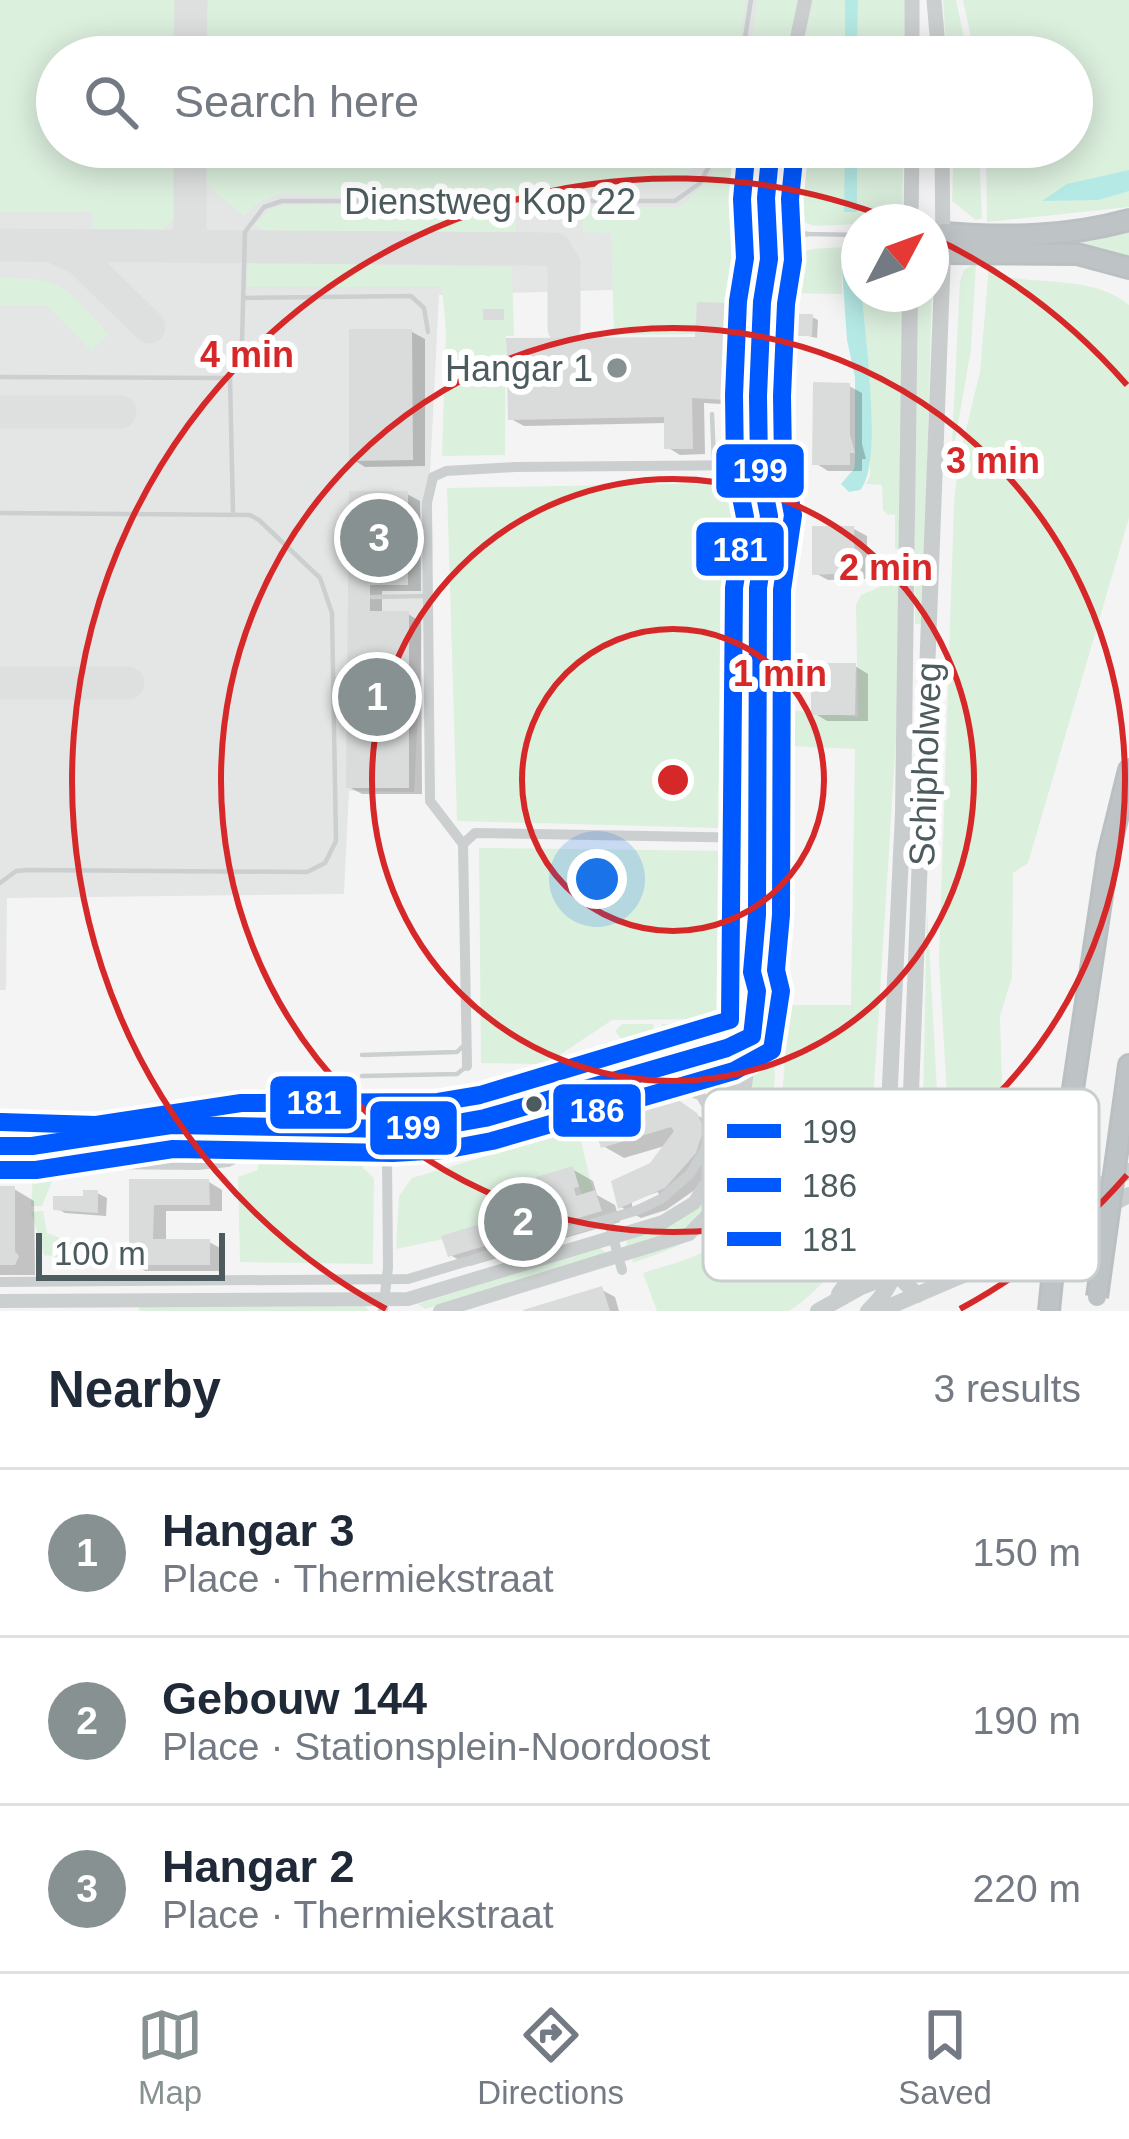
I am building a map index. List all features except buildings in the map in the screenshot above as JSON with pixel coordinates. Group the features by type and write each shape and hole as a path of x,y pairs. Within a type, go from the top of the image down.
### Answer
{"highway":[{"path":"949,241 1089,231 1129,220"},
{"path":"949,243 1077,254 1129,268"},
{"path":"1072,1089 1108,855 1129,770"},
{"path":"1096,1311 1129,1065"},
{"path":"1049,1311 1052,1281"}],"main road":[{"path":"912,0 912,36"},
{"path":"934,0 937,36"},
{"path":"911,204 912,168"},
{"name":"Schipholweg","path":"939,204 941,168"},
{"name":"Schipholweg","path":"890,1089 903,813 910,312"},
{"name":"Schipholweg","path":"910,1089 935,312"},
{"path":"1099,1186 1129,1171"},
{"path":"1099,1211 1129,1195"},
{"path":"824,1308 845,1281"},
{"path":"824,1308 879,1281"},
{"path":"868,1311 892,1281"},
{"path":"903,1281 917,1295"},
{"path":"879,1311 949,1281"}],"street":[{"path":"797,36 805,0"},
{"path":"735,1089 757,991 752,972 758,588 769,516 759,465 770,168"},
{"path":"467,1066 463,844 430,801 427,503 433,477 515,467 759,465"},
{"path":"463,844 475,833 757,838"},
{"path":"746,1040 741,1021 743,990 752,972"},
{"path":"387,1158 433,1155 482,1144 672,1083 694,1090 703,1102"},
{"path":"0,1163 198,1166 228,1162 257,1147 377,1145 387,1158 388,1268 383,1306"},
{"path":"0,1282 408,1280 650,1205 681,1184 703,1151"},
{"path":"0,1301 85,1307 383,1306 663,1222 703,1193"},
{"path":"608,1219 620,1264"},
{"path":"445,1310 620,1264 676,1240 703,1222"}],"lane":[{"path":"746,36 752,0"},
{"name":"Dienstweg Kop 22","path":"243,298 245,232 264,207 282,201 675,201 700,183 708,168"},
{"path":"765,233 797,229 808,234"},
{"path":"765,233 795,239 808,234 841,235"},
{"path":"233,514 230,378 242,341 243,298 411,296 424,308 428,332"},
{"path":"0,377 230,378"},
{"path":"712,413 714,464"},
{"path":"0,512 233,514 260,520 320,578 330,601 336,842 325,863 307,872 28,870 0,883"},
{"path":"372,597 428,596"},
{"path":"716,1049 741,1021"},
{"path":"32,1146 171,1125 440,1126 485,1118 746,1040"},
{"path":"362,1054 457,1052 466,1043"},
{"path":"362,1076 457,1074 467,1066"},
{"path":"0,1146 97,1149 245,1127"}],"shaded area":[{"path":"0,0 843,0 843,36 36,36 36,168 751,168 715,287 439,295 414,792 349,791 344,894 7,898 6,990 0,990"}],"green space":[{"path":"0,0 175,0 175,36 36,36 36,168 175,168 175,217 163,230 93,231 92,212 0,212"},
{"path":"207,0 746,0 741,36 206,36"},
{"path":"757,0 799,0 791,36 753,36"},
{"path":"814,0 845,0 845,36 805,36"},
{"path":"858,0 905,0 904,36 857,36"},
{"path":"943,0 956,0 964,36 946,36"},
{"path":"963,0 1129,0 1129,170 1103,178 1098,200 1129,191 1129,207 987,222 986,168 1093,168 1093,36 971,36"},
{"path":"205,168 694,168 673,184 580,185 535,197 278,194 259,202 244,216 205,183"},
{"path":"714,168 757,168 752,203 749,438 740,448 726,449 722,303 699,303 699,334 614,335 611,233 583,232 582,217 526,215 536,207 681,207 707,182"},
{"path":"786,168 845,168 841,225 815,226 792,219 781,198"},
{"path":"857,168 903,168 902,204 856,204"},
{"path":"953,168 980,168 982,218 976,220 952,201"},
{"path":"284,205 506,206 516,216 516,232 264,231 255,224 269,210"},
{"path":"1129,227 1129,262 1047,245"},
{"path":"841,247 841,294 779,293 789,257"},
{"path":"247,262 512,267 514,336 506,336 505,455 442,456 446,332 442,287 248,287"},
{"path":"976,263 971,349 951,464 960,281 964,270"},
{"path":"995,265 998,275 1099,289 1129,305 1129,518 1028,863 1013,873 1012,977 1000,1016 1002,1089 947,1089 939,961 954,504 958,463 980,372 989,266"},
{"path":"0,278 39,280 63,288 109,334 91,351 47,305 0,305"},
{"path":"864,312 902,312 901,549 895,549 895,514 883,510 882,485 866,484 870,476"},
{"path":"915,312 931,312 923,624 915,624"},
{"path":"723,483 731,487 742,811 717,828 457,821 447,488"},
{"path":"885,558 901,558 901,660 874,1089 783,1089 789,1005 851,1005 855,749 790,746 791,710 858,717 856,605 861,595 882,586"},
{"path":"479,848 729,851 728,952 719,1019 612,1020 540,1068 540,1064 481,1063"},
{"path":"927,905 937,1089 923,1089"},
{"path":"622,1024 653,1024 656,1048 660,1047 662,1024 711,1025 711,1031 697,1042 617,1064 627,1046 615,1031"},
{"path":"586,1049 612,1066 540,1086 541,1081"},
{"path":"774,1067 774,1089 750,1089 754,1070"},
{"path":"578,1129 593,1191 582,1195 573,1167 549,1206 396,1249 399,1196 412,1178"},
{"path":"259,1156 363,1159 363,1168 374,1178 373,1264 240,1262 238,1177 258,1170"},
{"path":"57,1173 59,1178 52,1181 42,1206 31,1206 33,1176"},
{"path":"703,1198 703,1211 685,1227 626,1247 627,1239 691,1209"},
{"path":"43,1211 47,1233 81,1246 82,1261 44,1255 31,1212"},
{"path":"703,1214 703,1231 632,1263 634,1257 669,1246"},
{"path":"600,1247 606,1253 603,1256 425,1309 418,1304"},
{"path":"703,1251 703,1281 823,1281 789,1311 657,1311 643,1273"},
{"path":"365,1306 369,1311 139,1311 139,1307"}],"water":[{"path":"845,0 858,0 857,36 845,36"},
{"path":"845,168 857,168 857,204 844,204"},
{"path":"1129,170 1129,191 1099,200 1042,201 1067,184"},
{"path":"845,312 864,312 871,447 860,490 849,492 841,484 855,461 855,377"}],"pier":[{"path":"1129,1283 1129,1311 1075,1311 1078,1306"}],"taxiway":[{"path":"190,36 191,0"},
{"path":"174,246 190,233 190,168"},
{"path":"0,245 555,249 564,264 564,328"},
{"path":"52,246 80,259 149,327"},
{"path":"0,412 120,412"},
{"path":"0,683 128,683"}],"transit line":[{"name":"181","path":"1,1122 96,1125 241,1103 438,1102 480,1095 730,1020 734,588 745,517 735,467 734,395 745,258 745,168"},
{"name":"199","path":"0,1146 32,1146 171,1125 440,1126 485,1118 727,1048 752,1036 757,991 752,972 757,915 758,588 769,516 759,465 758,396 769,259 769,168"},
{"name":"186","path":"0,1170 36,1170 173,1149 444,1150 492,1141 734,1071 772,1050 781,991 776,970 781,915 782,590 793,515 783,462 782,396 793,260 793,168"}],"place":[{"name":"Hangar 1","path":"617,368"},
{"name":"Hangar 2","path":"379,538"},
{"name":"Hangar 3","path":"377,697"},
{"name":"Gebouw 144","path":"523,1222"}]}
